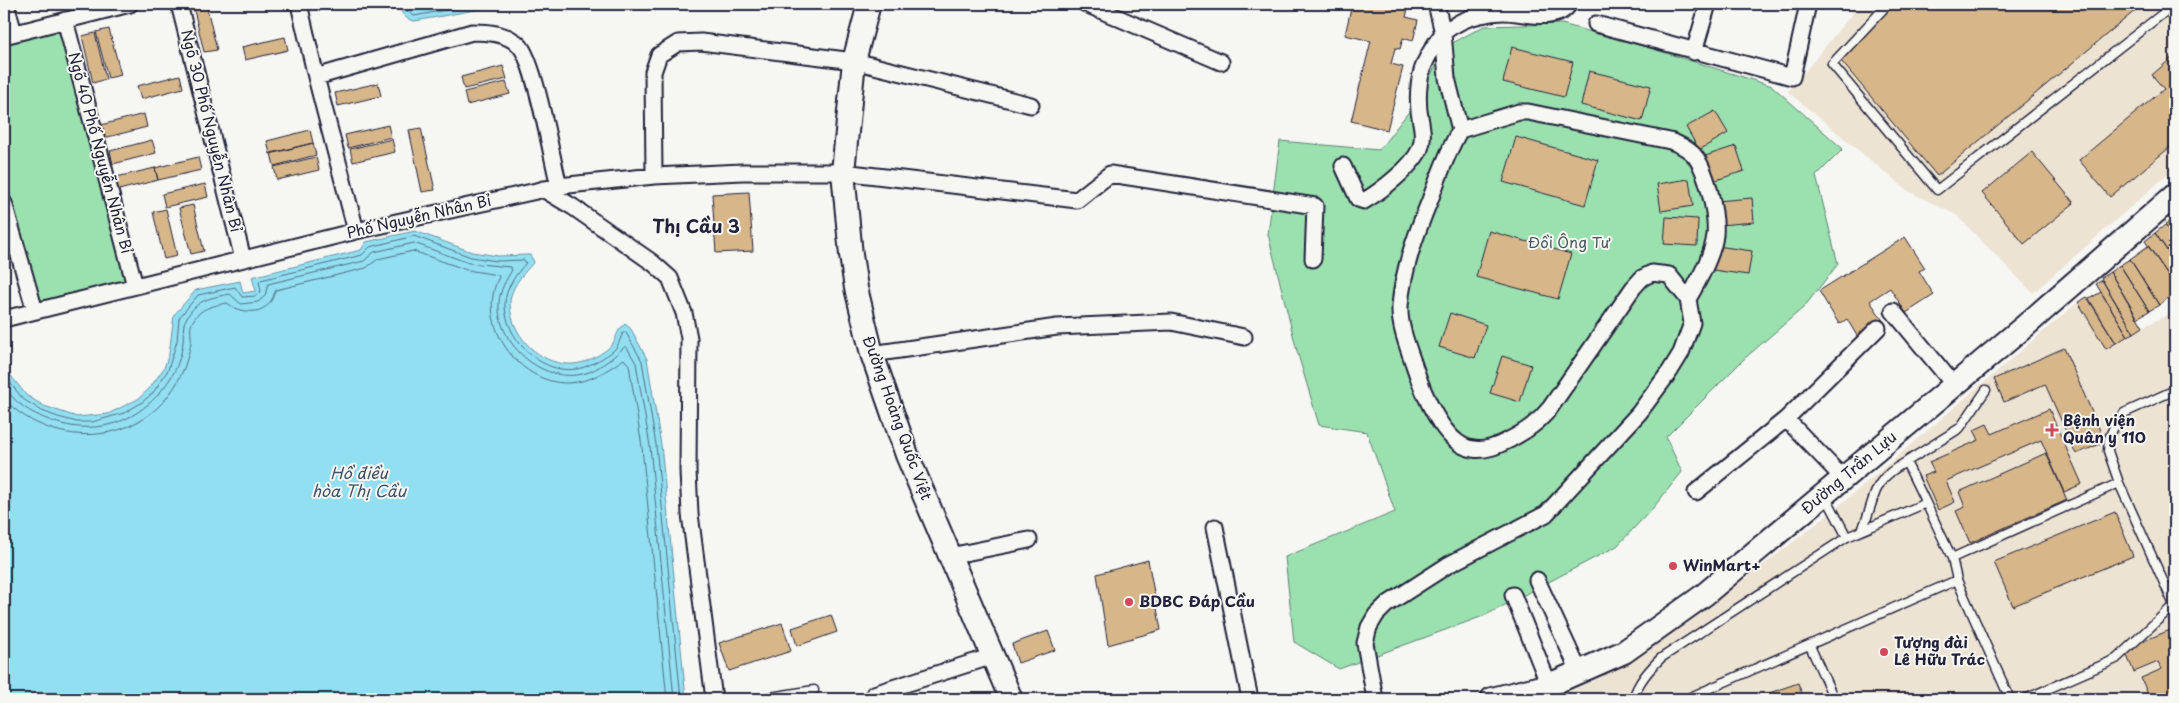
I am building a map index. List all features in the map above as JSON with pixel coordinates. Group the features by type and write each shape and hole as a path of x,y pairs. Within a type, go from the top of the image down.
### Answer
{"main road":[{"name":"Đường Hoàng Quốc Việt","path":"869,4 854,61 843,172 852,263 872,354 907,455 1011,699"},
{"name":"Đường Trần Lựu","path":"1492,699 1549,684 1624,652 1704,595 1954,385 2175,195"}],"street":[{"path":"6,4 9,35 130,4"},
{"name":"Ngõ 30 Phố Nguyễn Nhân Bỉ","path":"179,4 243,259"},
{"path":"299,4 356,231"},
{"path":"1086,4 1221,62"},
{"path":"1375,699 1365,644 1369,627 1376,615 1386,605 1448,565 1531,524 1546,514 1639,413 1681,353 1692,324 1688,299 1669,275 1652,272 1642,278 1624,299 1550,408 1526,432 1499,445 1485,449 1470,449 1446,432 1434,416 1418,380 1403,330 1400,308 1412,246 1451,146 1460,130 1447,78 1443,33 1436,4"},
{"path":"1343,166 1358,199 1364,200 1373,195 1411,163 1420,148 1423,133 1419,110 1418,81 1420,71 1426,58 1443,33 1456,23 1481,15 1504,12 1529,15 1550,14 1564,11 1569,4"},
{"path":"1694,52 1708,4"},
{"path":"1596,24 1792,77 1808,4"},
{"name":"Ngõ 40 Phố Nguyễn Nhân Bỉ","path":"65,20 136,286"},
{"path":"316,76 472,32 494,32 520,45 532,72 558,186"},
{"path":"654,176 653,72 659,54 678,43 701,42 854,61 1031,105"},
{"path":"1460,130 1519,112 1528,112 1670,141 1685,147 1694,155 1703,169 1715,220 1715,237 1701,276 1688,299"},
{"name":"Phố Nguyễn Nhân Bỉ","path":"4,319 356,231 543,189 654,176 744,172 843,172 1077,200 1110,174 1315,206 1313,259"},
{"path":"543,189 573,207 653,263 670,278 684,313 689,338 688,471 690,514 714,699"},
{"path":"4,203 35,311"},
{"path":"1893,311 1954,385"},
{"path":"872,354 1057,327 1171,322 1244,337"},
{"path":"1696,492 1786,419 1878,328"},
{"path":"1786,419 1843,478"},
{"path":"1215,527 1250,699"},
{"path":"950,556 1029,540"},
{"path":"1537,580 1579,671"},
{"path":"1513,595 1549,684"},
{"path":"874,694 993,656"}],"lane":[{"path":"1888,4 1832,64 1937,190 2175,4"},
{"path":"1862,530 1878,484 1892,469 1942,441 1960,428 1986,390"},
{"path":"2025,699 2116,659 2174,605 2119,483 2108,451 2109,438 2117,421 2124,413 2175,390"},
{"path":"1906,462 1952,558 1957,580 2010,699"},
{"path":"1952,558 2119,483"},
{"path":"1824,494 1847,537"},
{"path":"1633,699 1636,689 1647,671 1661,658 1847,537 1926,502"},
{"path":"1686,699 1957,580"},
{"path":"1810,646 1834,699"},
{"path":"758,699 814,690"}],"shaded area":[{"path":"1860,4 2175,4 2175,168 2033,293 1956,215 1908,191 1788,92"},
{"name":"Bệnh viện Quân y 110","path":"2078,302 2106,349 2175,311 2175,699 1548,699 1594,680 1650,645 1741,582 1833,511"}],"green space":[{"path":"65,20 135,286 35,311 4,203 4,37"},
{"name":"Đồi Ông Tư","path":"1562,24 1650,48 1772,86 1843,149 1816,176 1838,264 1804,307 1745,358 1666,437 1682,472 1653,508 1617,546 1486,615 1339,669 1294,642 1285,557 1395,512 1367,432 1319,425 1297,351 1268,234 1280,141 1379,150 1414,105 1447,46 1484,26"}],"water":[{"path":"398,4 508,4 415,21 404,16"},
{"name":"Hồ điều hòa Thị Cầu","path":"415,231 472,252 498,256 530,255 534,262 515,286 510,304 512,317 524,341 545,358 557,363 571,364 584,362 607,349 625,324 631,329 647,359 661,445 686,699 4,699 4,367 26,395 44,406 77,417 108,414 138,399 149,389 164,368 169,354 174,315 196,290 240,281 243,293 256,291 252,277 361,250 366,242"}],"building":[{"path":"206,4 217,50 204,52 193,6"},
{"path":"1352,4 1379,4 1392,7 1393,4 1401,4 1400,7 1408,9 1406,17 1418,20 1413,41 1403,38 1400,49 1395,48 1391,64 1403,67 1387,130 1351,121 1371,41 1345,35"},
{"path":"1896,4 2143,4 1937,176 1836,55"},
{"path":"109,29 121,75 108,78 96,32"},
{"path":"95,33 106,79 93,83 82,36"},
{"path":"285,37 288,50 245,60 242,47"},
{"path":"1512,47 1573,62 1564,97 1503,82"},
{"path":"2175,55 2175,143 2110,197 2079,160 2164,89 2152,75"},
{"path":"503,66 507,79 464,89 461,77"},
{"path":"1589,71 1651,86 1642,121 1581,105"},
{"path":"180,75 183,88 141,99 137,86"},
{"path":"506,82 510,94 467,105 464,92"},
{"path":"378,83 381,96 338,106 335,93"},
{"path":"1715,111 1728,133 1699,150 1686,127"},
{"path":"144,114 147,127 104,138 101,125"},
{"path":"388,125 391,137 348,148 345,135"},
{"path":"421,128 435,190 422,192 409,130"},
{"path":"310,130 313,143 270,154 267,141"},
{"path":"1516,137 1598,160 1585,205 1503,182"},
{"path":"392,139 395,152 353,162 350,149"},
{"path":"152,140 156,153 113,164 110,151"},
{"path":"313,143 316,155 274,166 271,153"},
{"path":"1736,146 1744,171 1713,181 1705,156"},
{"path":"2032,152 2074,203 2024,244 1982,193"},
{"path":"198,157 201,170 158,180 155,168"},
{"path":"316,157 319,170 277,180 274,167"},
{"path":"155,168 158,180 115,191 112,178"},
{"path":"1689,179 1693,206 1661,211 1657,184"},
{"path":"205,184 208,197 165,207 162,194"},
{"path":"749,192 753,251 716,253 712,194"},
{"path":"1752,198 1754,222 1720,225 1717,201"},
{"path":"193,205 204,251 191,254 179,208"},
{"path":"166,209 177,256 164,259 153,212"},
{"path":"1666,217 1698,219 1697,246 1664,244"},
{"path":"2175,218 2175,239 2165,225"},
{"path":"2165,225 2175,239 2175,262 2155,233"},
{"path":"1489,231 1571,254 1558,299 1476,277"},
{"path":"2155,233 2175,262 2175,285 2145,241"},
{"path":"1905,237 1925,268 1919,271 1934,295 1906,313 1890,288 1870,301 1886,325 1860,341 1847,319 1839,324 1819,291"},
{"path":"1717,246 1752,251 1748,275 1713,270"},
{"path":"2148,246 2175,285 2175,293 2159,305 2130,259"},
{"path":"2130,259 2159,305 2149,311 2120,265"},
{"path":"2120,265 2149,311 2137,318 2110,272"},
{"path":"2110,272 2143,327 2134,333 2101,278"},
{"path":"2102,280 2134,333 2128,336 2096,284"},
{"path":"2101,292 2128,336 2116,343 2089,299"},
{"path":"2087,297 2116,343 2106,349 2078,302"},
{"path":"1450,313 1486,325 1475,358 1439,347"},
{"path":"2064,348 2105,442 2076,454 2045,384 2004,402 1994,379"},
{"path":"1502,356 1531,365 1520,402 1490,393"},
{"path":"2049,409 2082,484 2064,492 2041,440 1946,481 1955,502 1938,510 1923,476 1934,472 1929,462 1979,440 1974,430 1987,424 1992,434"},
{"path":"2046,453 2067,500 1970,543 1956,511 1965,507 1959,492"},
{"path":"2115,512 2133,556 2013,606 1994,562"},
{"name":"BDBC Đáp Cầu","path":"1148,560 1161,630 1108,645 1097,574"},
{"path":"831,615 837,632 797,646 792,628"},
{"path":"782,623 791,651 729,671 719,643"},
{"path":"2175,628 2175,699 2150,699 2141,678 2162,669 2158,662 2134,672 2124,649"},
{"path":"1048,631 1055,650 1018,663 1012,644"},
{"path":"1798,683 1804,699 1752,699"}],"place":[{"name":"Bệnh viện Quân y 110","path":"2052,430"},
{"name":"WinMart+","path":"1673,566"},
{"name":"BDBC Đáp Cầu","path":"1129,602"},
{"name":"Tượng đài Lê Hữu Trác","path":"1884,652"}],"district":[{"name":"Thị Cầu 3","path":"696,227"}]}
